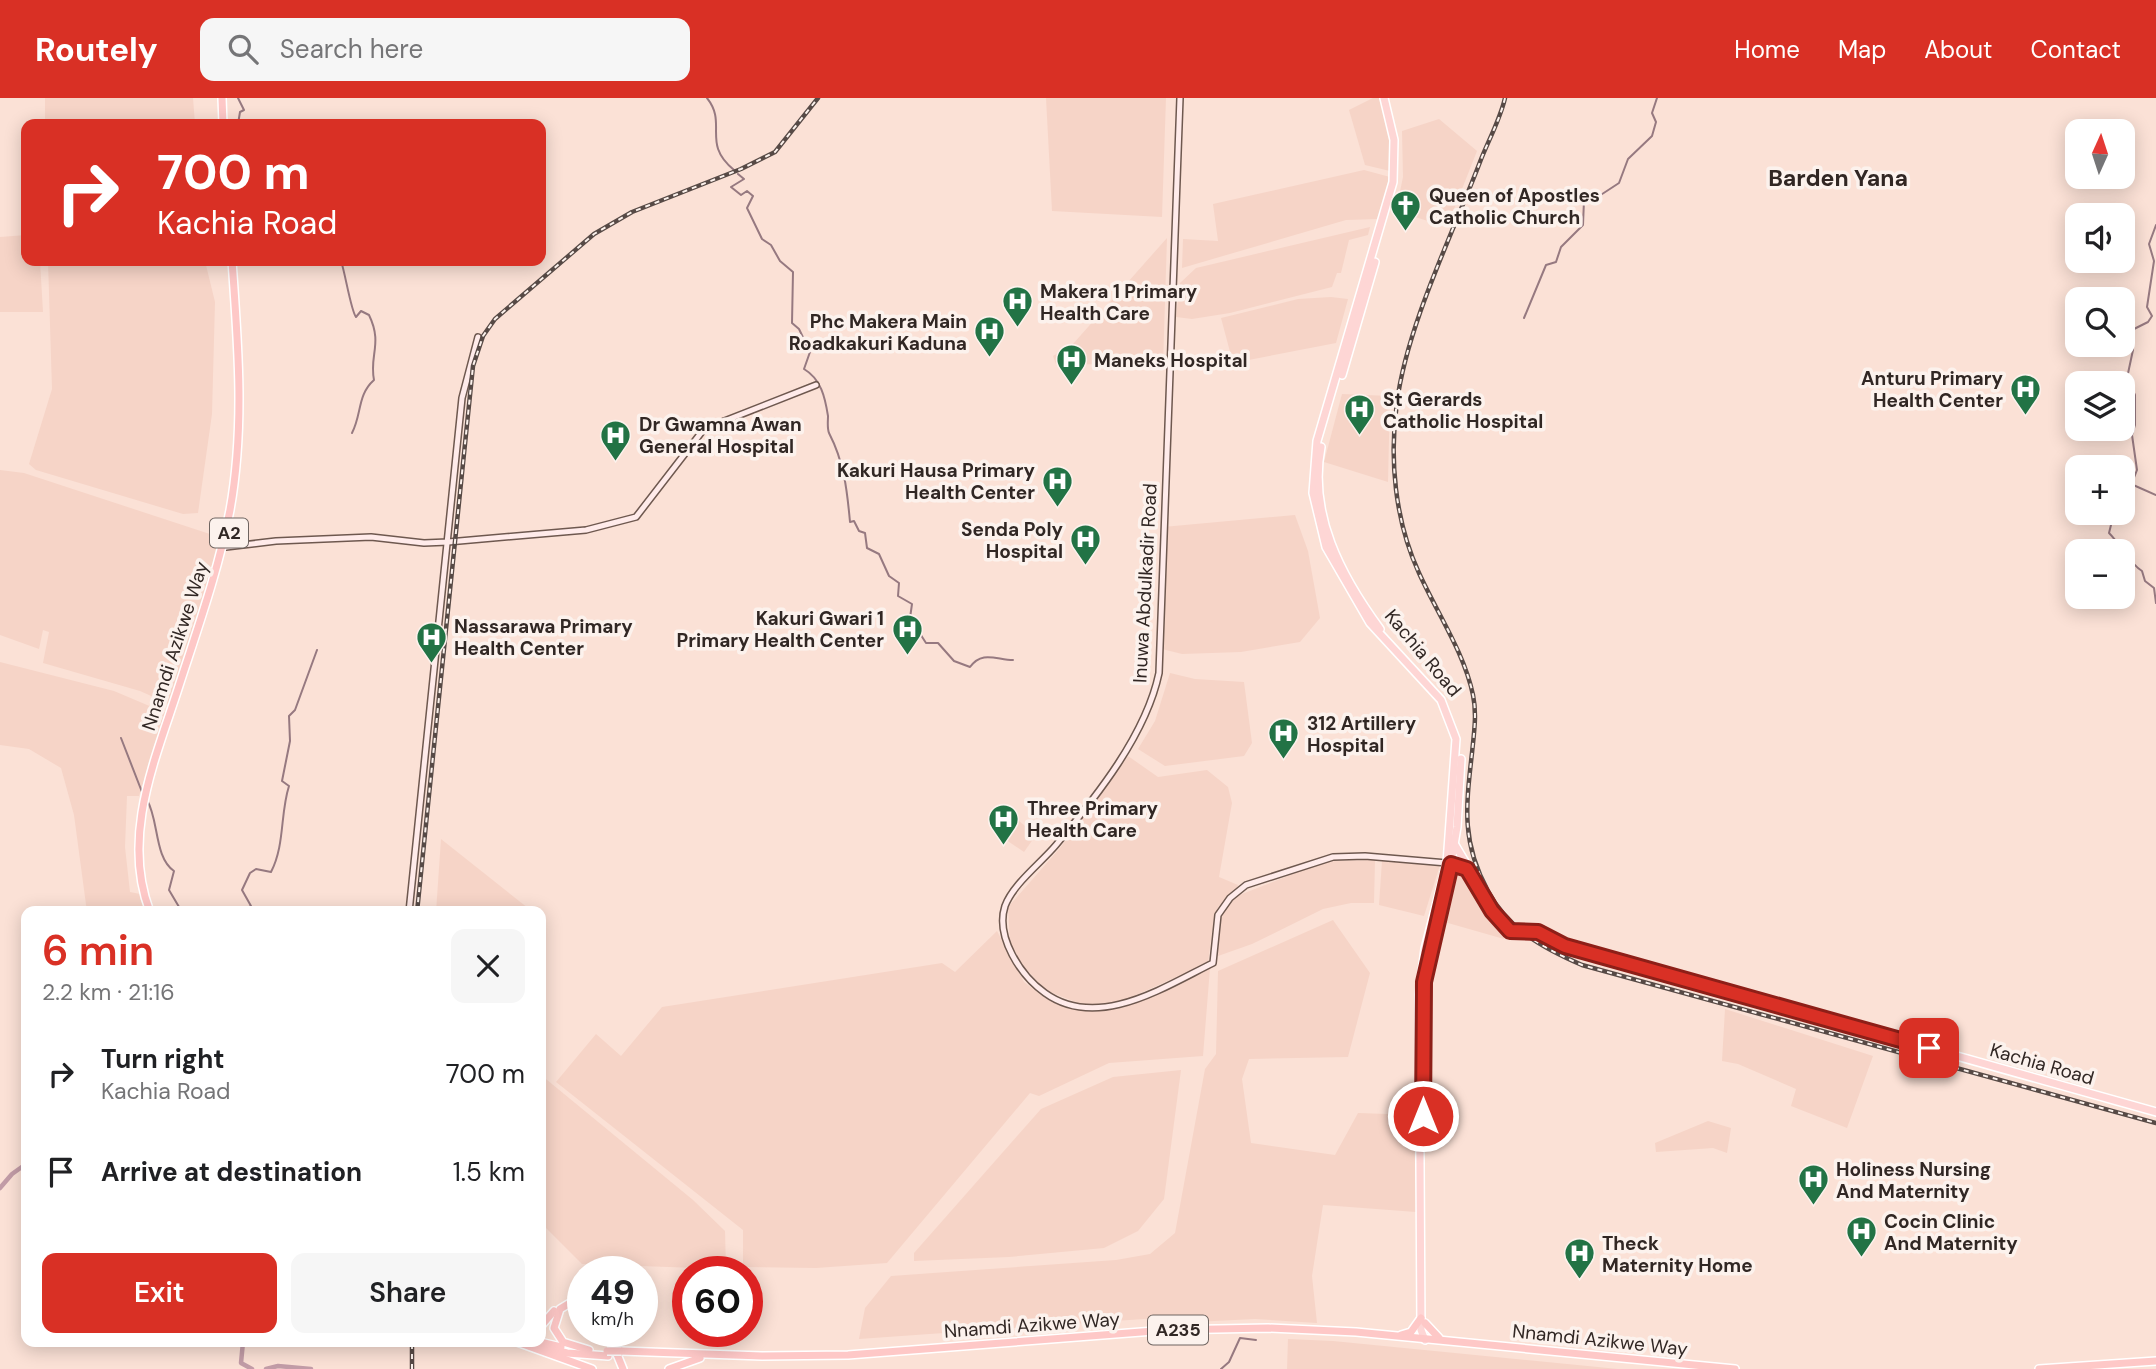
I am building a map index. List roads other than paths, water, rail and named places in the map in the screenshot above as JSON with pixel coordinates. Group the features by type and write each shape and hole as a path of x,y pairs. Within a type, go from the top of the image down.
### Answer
{"highway":[{"path":"224,98 225,119"},
{"name":"Nnamdi Azikwe Way","path":"151,906 143,860 147,801 226,547 240,463 244,411 234,266"},
{"name":"Nnamdi Azikwe Way","path":"151,906 139,849 144,797 214,578 235,472 240,393 234,266"},
{"path":"546,1320 561,1304 567,1302"},
{"path":"567,1305 556,1313 554,1328 563,1342 567,1343"},
{"path":"1396,1336 1411,1332 1423,1321 1432,1334 1447,1340"},
{"name":"Nnamdi Azikwe Way","path":"621,1354 848,1355 1167,1330 1261,1328 1396,1336 1435,1343 1699,1369"},
{"name":"Nnamdi Azikwe Way","path":"544,1347 567,1353 700,1358 848,1359 1200,1332 1285,1332 1447,1340 1735,1369"},
{"name":"Nnamdi Azikwe Way","path":"546,1343 607,1353"},
{"path":"531,1347 592,1369"},
{"path":"579,1347 589,1350"},
{"path":"612,1347 621,1369"},
{"path":"669,1369 700,1358"},
{"path":"2039,1369 2156,1363"},
{"path":"2098,1369 2156,1363"}],"main road":[{"name":"Inuwa Abdulkadir Road","path":"1180,98 1159,673 1147,714 1126,750 1057,845 1009,898 1003,914 1008,941 1021,972 1050,996 1087,1008 1110,1007 1132,1001 1213,963 1218,915 1230,898 1247,885 1333,857 1377,856 1449,864"},
{"name":"Kachia Road","path":"1386,98 1394,140 1394,182 1317,441 1313,493 1326,548 1363,612 1381,637 1438,695 1452,723 1457,755 1449,864"},
{"name":"Kachia Road","path":"1386,98 1399,147 1396,189 1324,436 1318,467 1318,493 1331,546 1367,609 1391,641 1442,693 1453,714 1461,756 1455,845 1449,864"},
{"path":"410,906 462,398 478,337"},
{"path":"226,547 276,541 370,537 424,543 448,542 586,530 636,517 704,429 816,385"},
{"path":"1455,845 1467,869"},
{"path":"1419,1340 1423,1321 1424,982 1449,864 1467,869"},
{"name":"Kachia Road","path":"1467,869 1500,922 1514,933 1538,932 1565,946 2156,1112"}],"waterway":[{"path":"238,98 244,110 240,112 239,119"},
{"path":"707,98 713,107 719,151 734,170"},
{"path":"1524,318 1546,265 1556,262 1561,247 1583,225 1584,200 1593,200 1619,183 1628,159 1652,136 1656,122 1652,113 1657,98"},
{"path":"738,174 744,179 731,187 741,195 747,191 753,196 747,208 762,239 771,245 780,261 793,272 792,323 799,329 810,352 804,369 815,378 824,395 828,431 844,476 850,522 854,521 859,531 865,533 867,548 879,554 889,576 899,583 898,596 912,604 910,618 926,643 938,643 954,661 970,667 985,657 1013,660"},
{"path":"2135,455 2132,435 2135,425 2135,395 2127,378 2133,350 2132,330 2148,322 2152,316 2147,307 2154,261 2149,244 2156,225"},
{"path":"342,266 354,313 356,317 361,311 369,315 375,334 374,380 362,398 352,433"},
{"path":"2135,456 2135,475"},
{"path":"2135,486 2156,495"},
{"path":"2111,525 2109,533 2142,571 2145,581 2154,588 2156,603"},
{"path":"251,906 242,890 250,873 256,869 271,872 275,862 289,786 282,781 290,741 289,716 295,710 317,650"},
{"path":"121,738 142,792"},
{"path":"147,800 163,857 174,871 169,890 178,906"},
{"path":"0,1188 21,1168"},
{"path":"1221,1369 1229,1362 1240,1338 1256,1340"},
{"path":"243,1347 241,1363 252,1369"},
{"path":"266,1369 278,1366 311,1369"}],"railway":[{"path":"418,906 473,366 483,336 495,319 594,234 632,212 741,169 775,152 818,98"},
{"path":"1505,98 1410,343 1397,402 1394,445 1396,489 1404,532 1426,588 1457,648 1473,695 1475,724 1467,807 1469,840 1479,873 1496,904 1516,927 1528,936 1582,965 2156,1123"},
{"path":"412,1347 412,1369"}],"place":[{"name":"Queen of Apostles Catholic Church","path":"1406,233"},
{"name":"Makera 1 Primary Health Care","path":"1017,329"},
{"name":"Phc Makera Main Roadkakuri Kaduna","path":"990,359"},
{"name":"Maneks Hospital","path":"1071,387"},
{"name":"Anturu Primary Health Center","path":"2026,416"},
{"name":"St Gerards Catholic Hospital","path":"1360,437"},
{"name":"Dr Gwamna Awan General Hospital","path":"616,462"},
{"name":"Kakuri Hausa Primary Health Center","path":"1058,508"},
{"name":"Senda Poly Hospital","path":"1086,567"},
{"name":"Kakuri Gwari 1 Primary Health Center","path":"907,656"},
{"name":"Nassarawa Primary Health Center","path":"431,664"},
{"name":"312 Artillery Hospital","path":"1284,761"},
{"name":"Three Primary Health Care","path":"1004,846"},
{"name":"Holiness Nursing And Maternity","path":"1813,1207"},
{"name":"Cocin Clinic And Maternity","path":"1861,1259"},
{"name":"Theck Maternity Home","path":"1579,1281"}],"district":[{"name":"Barden Yana","path":"1838,178"}]}
